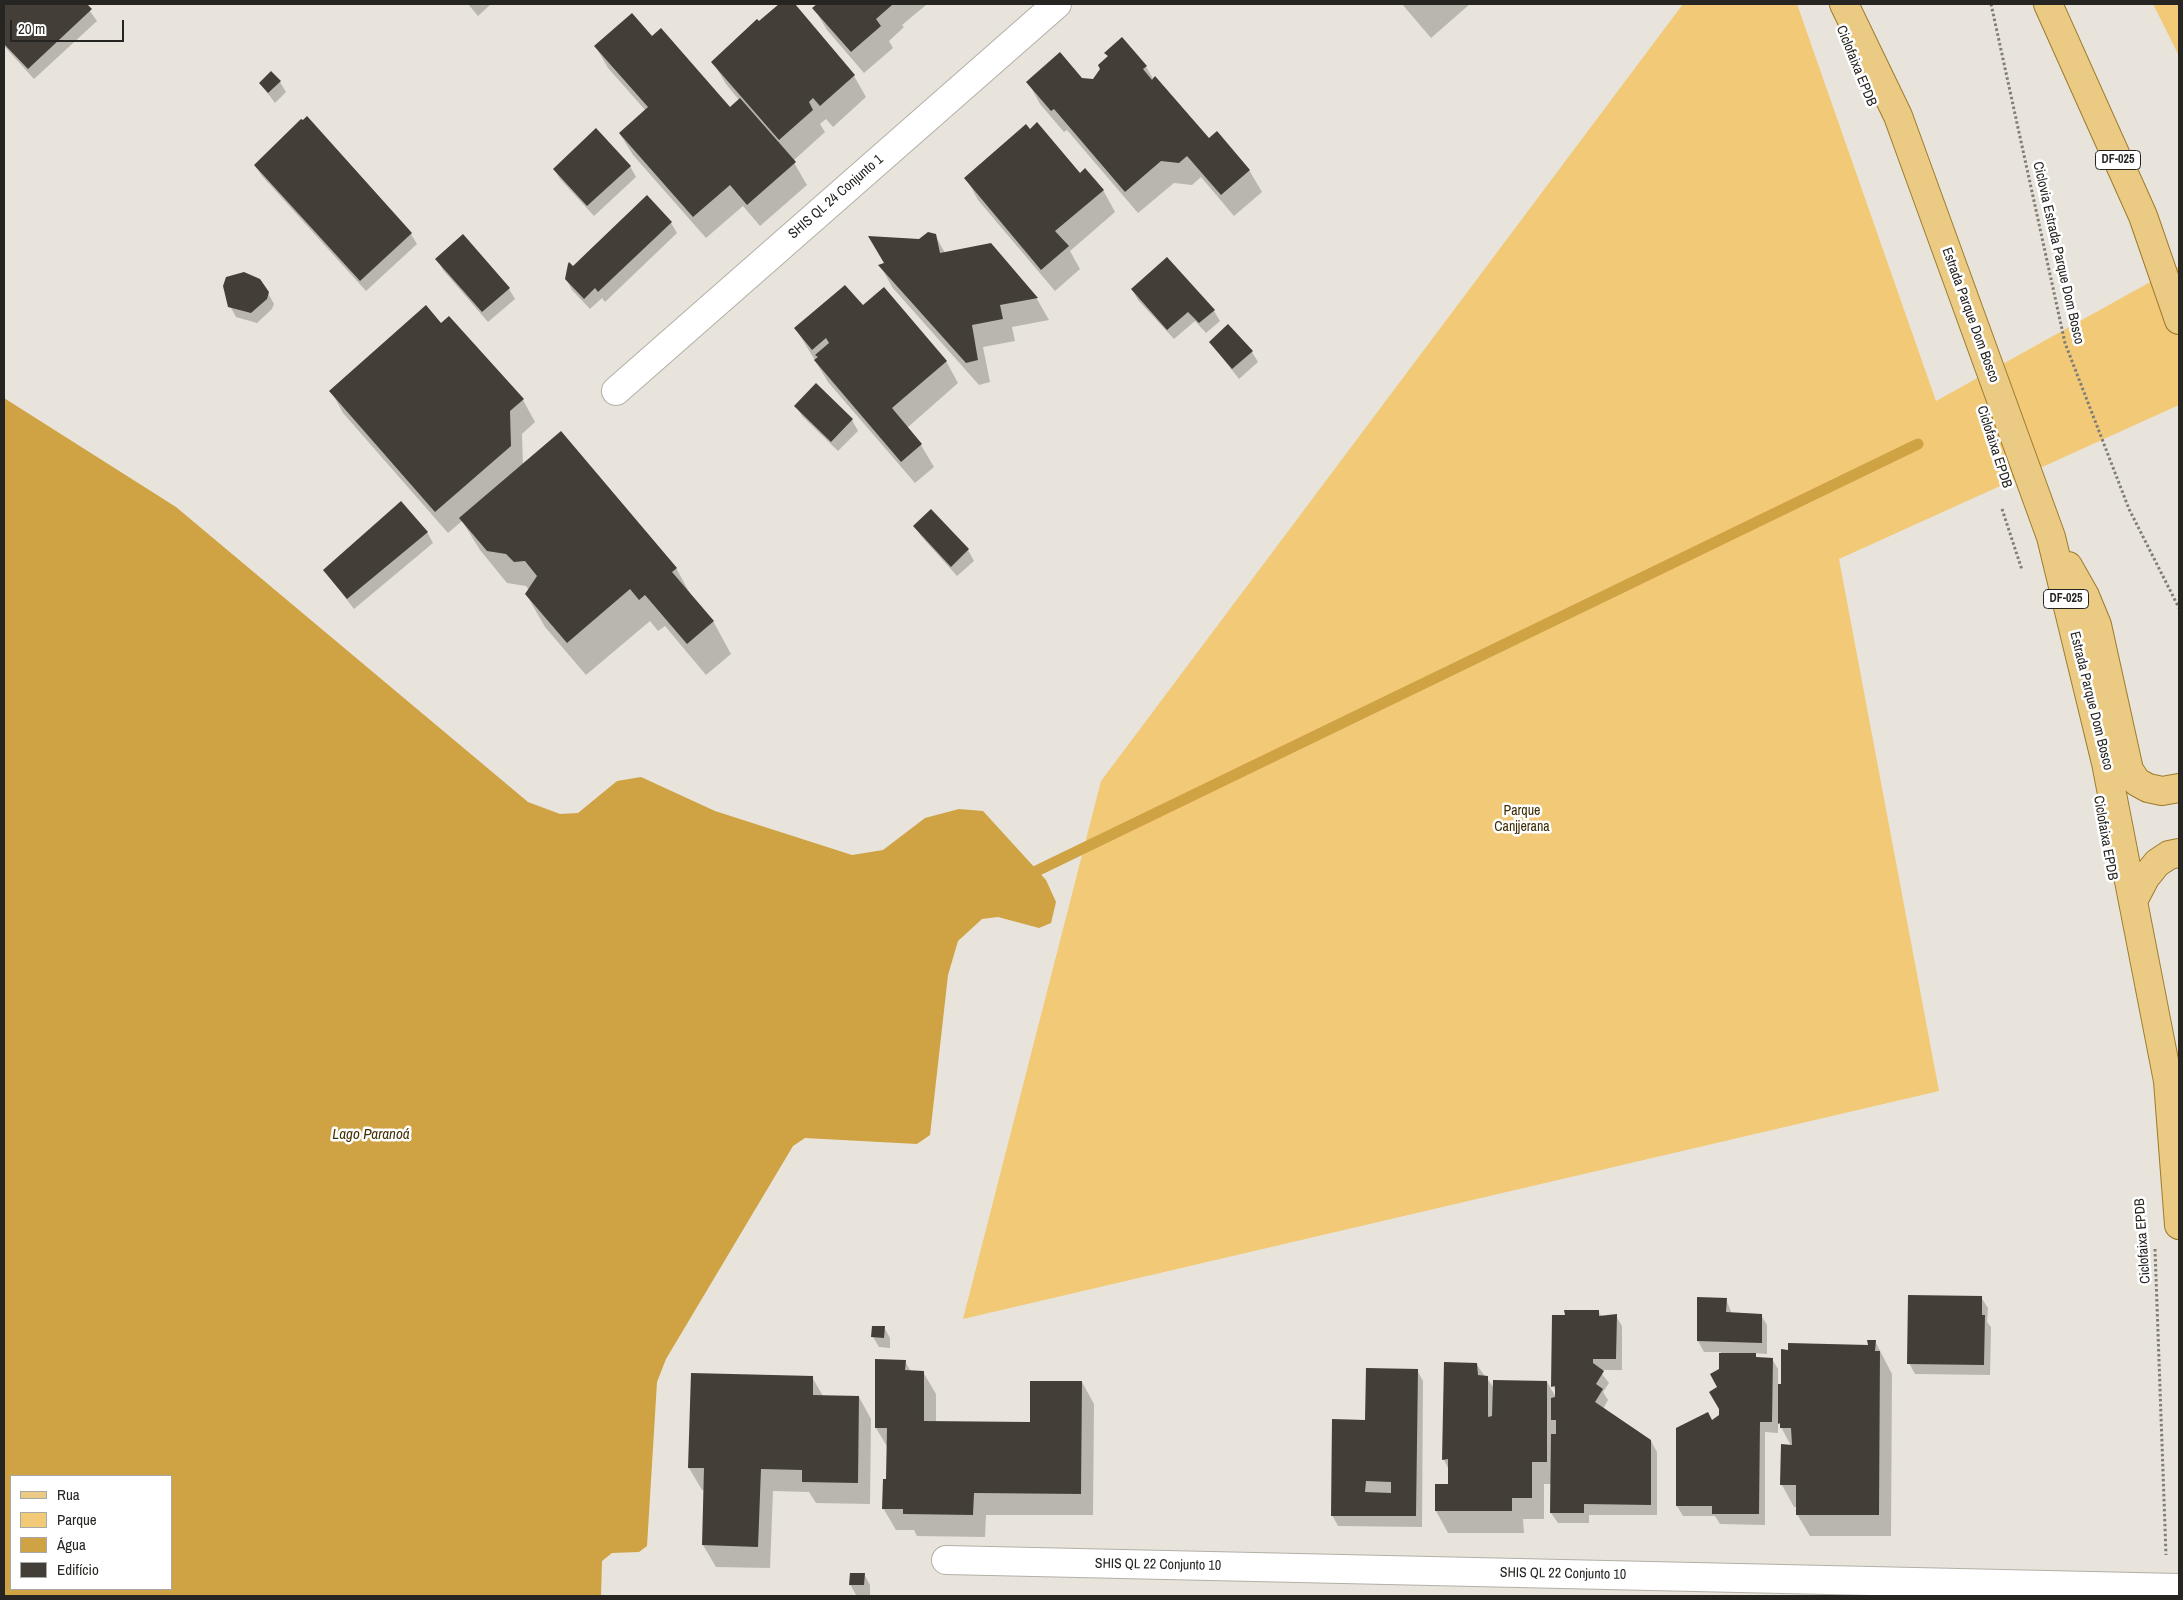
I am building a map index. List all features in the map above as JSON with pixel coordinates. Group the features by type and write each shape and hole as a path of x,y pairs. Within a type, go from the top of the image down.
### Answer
{"main road":[{"name":"Estrada Parque Dom Bosco","path":"1844,4 1898,116 2051,537 2106,763 2168,1080 2179,1225"},
{"name":"DF-025","path":"2048,4 2143,216 2179,320"},
{"path":"2051,537 2085,596 2097,625 2130,770 2137,782 2148,788 2162,791 2179,788"},
{"path":"2133,901 2144,878 2157,863 2169,855 2179,852"}],"street":[{"name":"SHIS QL 24 Conjunto 1","path":"616,391 1057,4"},
{"name":"SHIS QL 22 Conjunto 10","path":"946,1560 2172,1588"}],"path":[{"name":"Ciclovia Estrada Parque Dom Bosco","path":"1991,4 2065,343 2129,509 2179,608"},
{"name":"Ciclofaixa EPDB","path":"2000,504 2025,579"},
{"name":"Ciclofaixa EPDB","path":"2155,1241 2166,1533 2172,1588"}],"green space":[{"name":"Parque Canjjerana","path":"1683,4 1797,4 1936,401 2179,266 2179,405 1839,559 1939,1091 963,1319 1101,781"},
{"path":"2153,4 2179,4 2179,56"}],"water":[{"name":"Lago Paranoá","path":"4,398 176,507 528,802 560,814 578,813 617,781 641,777 715,811 852,855 883,850 925,818 959,809 983,811 1046,880 1056,902 1051,923 1039,928 998,917 982,919 958,941 948,975 930,1135 917,1144 805,1138 793,1146 666,1359 657,1382 647,1546 639,1552 612,1553 602,1561 601,1596 4,1596"}],"building":[{"path":"4,4 87,4 92,9 28,69 4,44"},
{"path":"779,4 795,4 855,75 820,106 813,98 809,102 813,110 779,140 711,62 757,19 759,21"},
{"path":"817,4 892,5 876,19 881,26 851,52 812,8"},
{"path":"632,13 652,36 661,28 730,107 740,98 796,162 747,205 730,185 693,217 619,133 648,107 594,46"},
{"path":"1122,37 1147,66 1143,69 1152,80 1155,76 1209,138 1217,131 1250,170 1221,195 1187,156 1179,163 1161,161 1125,192 1054,109 1051,111 1026,82 1060,52 1082,78 1093,79 1100,69 1098,65 1108,56 1104,53"},
{"path":"271,71 281,81 268,93 259,83"},
{"path":"307,116 412,233 360,281 254,165 301,119 303,120"},
{"path":"1037,122 1080,173 1085,168 1104,190 1055,231 1069,246 1041,270 964,178 1026,124 1030,129"},
{"path":"596,128 631,166 587,206 553,169"},
{"path":"647,195 672,222 598,292 595,288 584,299 565,279 569,262 573,266"},
{"path":"928,232 936,234 940,253 991,243 1038,298 1000,305 1003,319 972,325 978,360 966,363 878,265 884,263 868,236 919,239"},
{"path":"463,234 510,288 482,312 435,259"},
{"path":"1167,257 1215,310 1199,323 1188,312 1167,330 1131,289"},
{"path":"244,272 260,279 269,292 267,299 251,313 228,307 223,286 226,277"},
{"path":"845,285 863,305 884,287 947,361 892,408 922,444 901,462 814,360 818,357 815,355 829,343 826,338 812,350 794,328"},
{"path":"426,305 441,323 449,316 524,399 510,411 511,446 435,512 329,391"},
{"path":"1228,324 1253,351 1232,369 1209,342"},
{"path":"816,383 853,419 831,442 794,406"},
{"path":"561,431 677,568 672,572 714,621 687,644 645,595 639,600 630,589 567,643 525,594 537,576 525,561 514,562 506,554 487,551 459,518"},
{"path":"401,501 428,532 347,599 323,570"},
{"path":"931,509 969,549 951,567 913,526"},
{"path":"1908,1295 1982,1296 1982,1315 1985,1315 1984,1365 1907,1364"},
{"path":"1697,1297 1727,1298 1726,1312 1762,1314 1762,1343 1697,1341"},
{"path":"1564,1310 1599,1310 1599,1316 1617,1314 1616,1359 1593,1359 1593,1363 1604,1371 1596,1384 1603,1389 1595,1402 1651,1440 1651,1505 1584,1504 1584,1513 1550,1513 1551,1434 1556,1434 1556,1420 1551,1420 1551,1398 1555,1397 1555,1386 1551,1387 1552,1315 1565,1315"},
{"path":"872,1326 885,1326 884,1338 871,1337"},
{"path":"1867,1340 1876,1340 1875,1351 1880,1351 1879,1515 1796,1515 1796,1485 1780,1485 1781,1444 1792,1445 1791,1428 1780,1428 1780,1423 1778,1424 1778,1384 1781,1384 1781,1349 1788,1350 1788,1343 1868,1345"},
{"path":"1719,1353 1756,1353 1756,1357 1773,1358 1772,1422 1760,1422 1759,1514 1712,1514 1712,1506 1676,1506 1676,1428 1708,1412 1712,1420 1719,1415 1719,1409 1709,1392 1717,1387 1710,1374 1719,1369"},
{"path":"875,1359 906,1360 905,1370 924,1371 924,1421 1030,1422 1030,1381 1082,1381 1081,1494 974,1493 973,1515 903,1514 903,1509 882,1509 883,1479 886,1479 887,1428 875,1428"},
{"path":"1444,1362 1477,1363 1478,1375 1488,1376 1488,1417 1492,1416 1493,1380 1547,1381 1547,1462 1532,1462 1532,1498 1512,1498 1512,1511 1435,1511 1435,1484 1448,1484 1448,1459 1442,1460"},
{"path":"1366,1368 1418,1369 1416,1516 1331,1516 1332,1419 1365,1420","holes":["1366,1481 1391,1482 1391,1493 1365,1492"]},
{"path":"691,1373 813,1376 813,1395 859,1396 858,1483 802,1482 802,1470 761,1469 758,1547 702,1545 704,1468 688,1468"},
{"path":"850,1573 865,1573 864,1585 849,1585"}],"waterway":[{"path":"1024,877 1918,444"}]}
